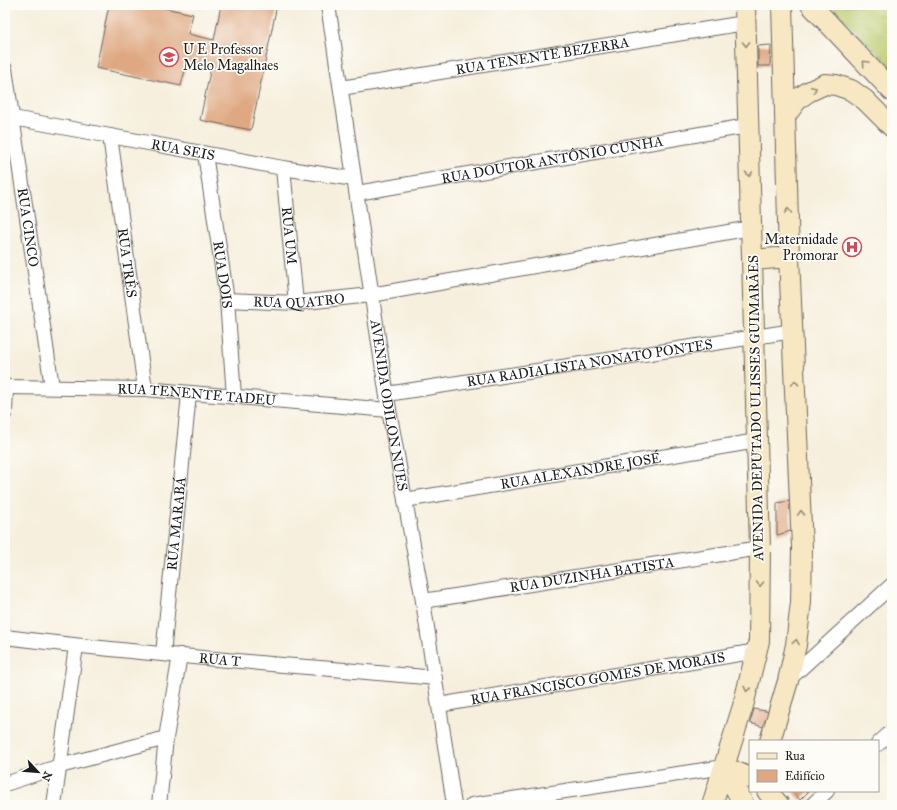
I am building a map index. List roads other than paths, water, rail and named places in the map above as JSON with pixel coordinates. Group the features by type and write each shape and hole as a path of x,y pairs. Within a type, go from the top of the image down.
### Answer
{"street":[{"name":"AVENIDA ODILON NUES","path":"328,5 389,410 423,602 454,805"},
{"path":"770,740 788,681 796,645 801,602 802,547 789,257 782,5"},
{"path":"811,5 892,91"},
{"name":"RUA TENENTE BEZERRA","path":"341,88 745,14"},
{"name":"AVENIDA DEPUTADO ULISSES GUIMARÃES","path":"712,805 743,706 759,641 760,548 745,14"},
{"name":"RUA CINCO","path":"5,68 52,387"},
{"path":"786,115 798,99 808,92 825,84 836,85 851,90 865,100 892,127"},
{"name":"RUA SEIS","path":"13,118 283,168 354,179"},
{"name":"RUA DOUTOR ANTÔNIO CUNHA","path":"357,193 748,126"},
{"name":"RUA TRÊS","path":"110,136 145,389"},
{"name":"RUA DOIS","path":"205,154 227,300 234,396"},
{"name":"RUA UM","path":"283,168 296,303"},
{"path":"371,295 751,228"},
{"path":"752,260 789,257"},
{"name":"RUA QUATRO","path":"227,300 296,303 371,295"},
{"name":"RUA RADIALISTA NONATO PONTES","path":"387,394 754,336 793,332"},
{"path":"5,413 6,387"},
{"name":"RUA TENENTE TADEU","path":"6,387 145,389 189,394 234,396 389,410"},
{"name":"RUA MARABÁ","path":"163,654 189,394"},
{"name":"RUA ALEXANDRE JOSÉ","path":"405,500 757,441"},
{"name":"RUA DUZINHA BATISTA","path":"423,602 760,548"},
{"path":"788,681 892,585"},
{"name":"RUA T","path":"5,637 76,646 435,678"},
{"path":"54,805 76,646"},
{"name":"RUA FRANCISCO GOMES DE MORAIS","path":"439,705 757,651"},
{"path":"159,805 166,738 180,655"},
{"path":"879,743 892,731"},
{"path":"5,784 60,766 166,738"},
{"path":"472,805 724,767 749,778"},
{"path":"724,767 744,805"},
{"path":"752,805 756,792"},
{"path":"768,792 779,805"},
{"path":"812,805 826,792"}],"place":[{"name":"U E Professor Melo Magalhaes","path":"169,57"},
{"name":"Maternidade Promorar","path":"852,247"}]}
